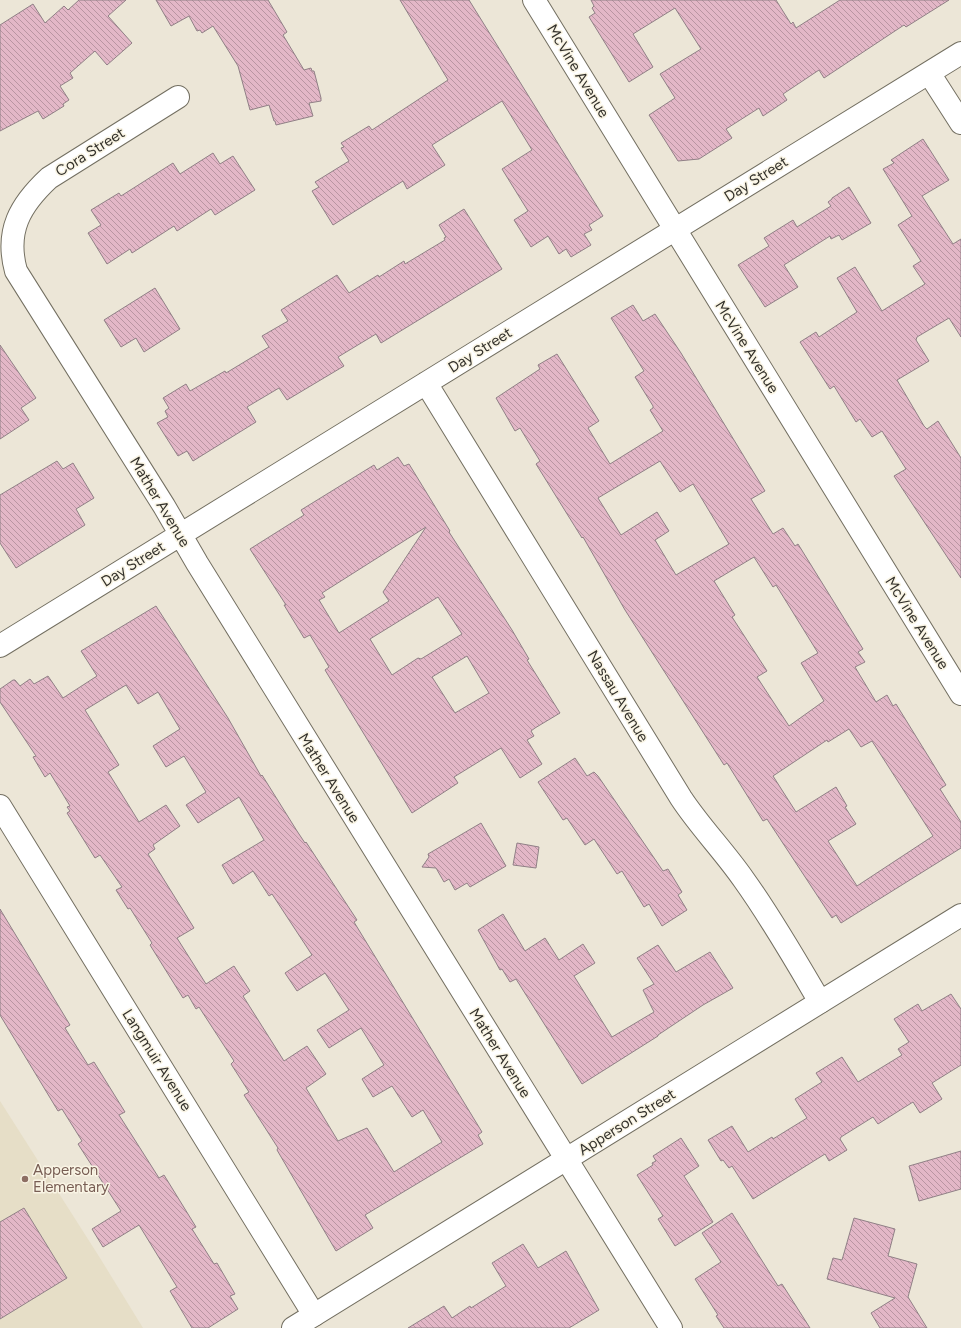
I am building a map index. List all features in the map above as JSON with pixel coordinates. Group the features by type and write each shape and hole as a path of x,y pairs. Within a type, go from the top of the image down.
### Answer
{"street":[{"name":"McVine Avenue","path":"534,0 961,694"},
{"name":"Day Street","path":"0,646 961,53"},
{"path":"929,73 961,123"},
{"name":"Cora Street","path":"17,221 22,208 32,194 49,178 178,97"},
{"name":"Mather Avenue","path":"17,221 12,239 11,254 16,271 181,535 565,1160 671,1328"},
{"name":"Nassau Avenue","path":"426,383 673,785 706,833 745,880 820,1002"},
{"name":"Langmuir Avenue","path":"0,806 314,1315"},
{"name":"Apperson Street","path":"292,1328 961,915"}],"shaded area":[{"name":"Apperson Elementary","path":"0,1101 100,1258 143,1328 0,1328"}],"building":[{"path":"79,0 126,0 108,16 132,43 107,65 95,51 70,73 73,78 60,86 69,100 63,104 64,106 43,119 38,111 0,131 0,25 33,4 45,23 64,6 68,10"},
{"path":"156,0 268,0 287,32 283,35 304,70 311,68 312,71 314,71 321,101 309,103 313,116 276,125 269,105 250,110 238,66 213,26 202,33 200,30 197,31 189,16 171,26"},
{"path":"400,0 469,0 603,216 589,225 592,230 584,234 591,245 571,257 566,249 559,254 548,236 531,247 514,220 528,211 502,169 532,150 502,101 432,145 445,165 407,189 403,181 333,225 312,191 319,187 315,182 349,161 341,148 344,147 341,143 369,126 372,130 448,80"},
{"path":"591,0 776,0 791,24 793,22 796,28 840,0 949,0 906,27 904,25 824,78 819,70 783,94 787,100 763,116 759,108 726,129 732,138 699,159 678,161 649,115 675,98 660,74 701,49 675,8 633,34 653,67 629,82 589,17 595,13 592,8 594,6"},
{"path":"923,139 949,180 922,196 953,244 961,239 961,337 949,318 917,337 916,340 929,361 897,380 924,426 927,429 938,421 961,458 961,578 894,476 906,469 882,431 872,437 860,419 856,422 834,386 830,389 800,342 816,332 819,337 857,312 837,278 855,267 882,311 925,284 913,266 921,261 898,225 912,216 883,169 894,163 891,160"},
{"path":"213,153 220,164 233,156 255,190 215,215 211,209 177,231 174,226 132,253 130,249 107,264 88,233 101,225 91,210 119,193 121,196 173,163 180,174"},
{"path":"849,187 871,223 842,240 839,235 831,239 830,236 784,265 798,287 765,307 738,265 769,246 764,238 793,220 797,227 831,206 828,202"},
{"path":"464,209 502,269 381,343 376,334 338,357 344,366 287,400 279,388 247,407 256,422 193,461 187,451 178,456 157,423 168,417 165,411 169,408 163,398 186,384 190,391 225,371 226,373 269,347 262,336 288,321 281,310 337,275 349,293 378,275 379,277 404,261 405,264 445,240 444,238 446,237 439,225"},
{"path":"155,288 180,329 144,352 136,338 121,347 104,320"},
{"path":"633,305 643,321 655,314 681,353 765,491 751,499 773,534 783,528 795,546 798,544 863,649 858,652 865,662 855,667 876,702 887,695 893,706 896,704 946,785 940,789 961,822 961,848 841,923 836,915 832,918 767,819 763,821 727,763 724,765 625,610 583,537 582,538 536,464 540,461 520,428 515,431 496,398 540,369 538,365 557,354 599,421 588,428 610,464 663,431 650,410 653,406 635,377 644,371 611,318","holes":["660,461 680,492 693,484 729,544 676,575 655,540 669,531 657,512 621,535 598,498","754,557 773,587 776,585 818,653 801,663 824,701 789,726 757,677 767,671 732,617 735,615 714,581","849,729 861,747 872,741 933,836 857,886 828,841 856,824 845,807 847,806 836,787 796,812 773,776 827,740 828,742"]},
{"path":"0,345 36,398 21,408 29,420 0,439"},
{"path":"398,457 404,466 409,464 450,531 449,532 512,630 529,659 527,660 560,713 531,731 534,736 527,740 542,764 520,778 501,748 454,777 458,783 412,813 325,670 329,667 310,635 304,638 284,605 286,605 250,549 304,515 301,510 374,465 377,470","holes":["426,527 383,592 389,601 339,633 319,600 325,597 322,593","438,597 462,634 421,659 418,658 392,675 370,639","467,656 489,693 455,713 432,677"]},
{"path":"57,461 63,469 73,463 94,498 76,509 85,525 16,568 0,543 0,495"},
{"path":"156,606 228,718 261,776 262,775 297,831 305,843 306,842 357,920 354,922 482,1132 478,1135 483,1144 365,1215 373,1228 336,1251 277,1150 278,1148 244,1095 249,1092 231,1064 234,1061 199,1007 196,1009 188,995 183,998 150,945 152,943 130,908 128,909 116,890 122,887 100,855 95,858 67,813 70,811 67,807 70,806 50,773 45,777 33,757 36,756 0,702 0,689 13,680 15,680 20,686 30,679 34,684 48,676 63,698 97,676 81,651","holes":["126,685 138,704 158,692 180,729 153,746 166,767 184,756 206,792 186,805 198,823 239,797 264,840 222,865 233,884 253,871 269,896 272,894 312,955 285,973 297,991 325,973 349,1010 317,1030 329,1048 361,1028 384,1065 362,1079 373,1097 392,1086 412,1117 423,1110 442,1142 394,1172 367,1128 338,1141 306,1088 326,1074 307,1046 284,1061 243,996 250,991 234,966 206,984 177,938 194,928 148,854 155,849 153,845 180,826 166,805 139,822 108,772 119,765 85,710"]},
{"path":"575,758 587,776 594,772 598,776 663,871 668,869 682,892 678,895 687,910 662,926 649,904 644,907 622,871 617,874 594,839 585,845 567,818 563,820 538,782"},
{"path":"481,823 506,866 470,887 467,883 455,890 449,879 444,882 436,868 422,867 429,857 428,854"},
{"path":"517,843 539,847 536,868 513,865"},
{"path":"0,909 70,1025 65,1028 88,1065 94,1062 125,1112 119,1115 159,1178 164,1175 196,1227 192,1229 214,1264 217,1263 235,1294 230,1296 238,1309 208,1328 192,1328 170,1291 177,1287 139,1225 103,1247 92,1229 121,1211 78,1144 82,1141 62,1109 58,1111 0,1015"},
{"path":"503,914 525,951 545,938 559,960 583,944 595,963 574,976 612,1037 654,1012 643,990 654,984 637,958 658,945 676,972 710,952 733,988 703,1005 658,1036 582,1084 516,979 510,982 502,969 500,970 478,930"},
{"path":"951,994 961,1009 961,1065 932,1083 942,1099 920,1113 913,1102 878,1124 873,1117 841,1137 840,1139 847,1150 829,1161 825,1154 753,1199 732,1166 729,1168 723,1160 721,1161 708,1140 732,1126 748,1152 772,1137 773,1139 807,1118 795,1099 822,1082 816,1073 842,1057 858,1082 902,1055 898,1049 909,1042 894,1019 918,1004 922,1011"},
{"path":"681,1138 699,1166 684,1176 713,1222 675,1246 658,1219 663,1216 637,1175 653,1165 652,1163 656,1161 653,1156"},
{"path":"961,1151 961,1189 919,1201 909,1166"},
{"path":"24,1208 67,1278 0,1319 0,1222"},
{"path":"732,1213 778,1286 782,1284 810,1328 724,1328 716,1316 718,1315 695,1279 721,1262 702,1233"},
{"path":"854,1218 895,1229 888,1256 917,1264 908,1297 927,1328 880,1328 871,1313 895,1298 827,1279 833,1258 842,1260"},
{"path":"523,1244 538,1268 566,1251 599,1310 569,1328 408,1328 444,1306 452,1318 506,1286 492,1263"}],"place":[{"name":"Apperson Elementary","path":"25,1179"}]}
